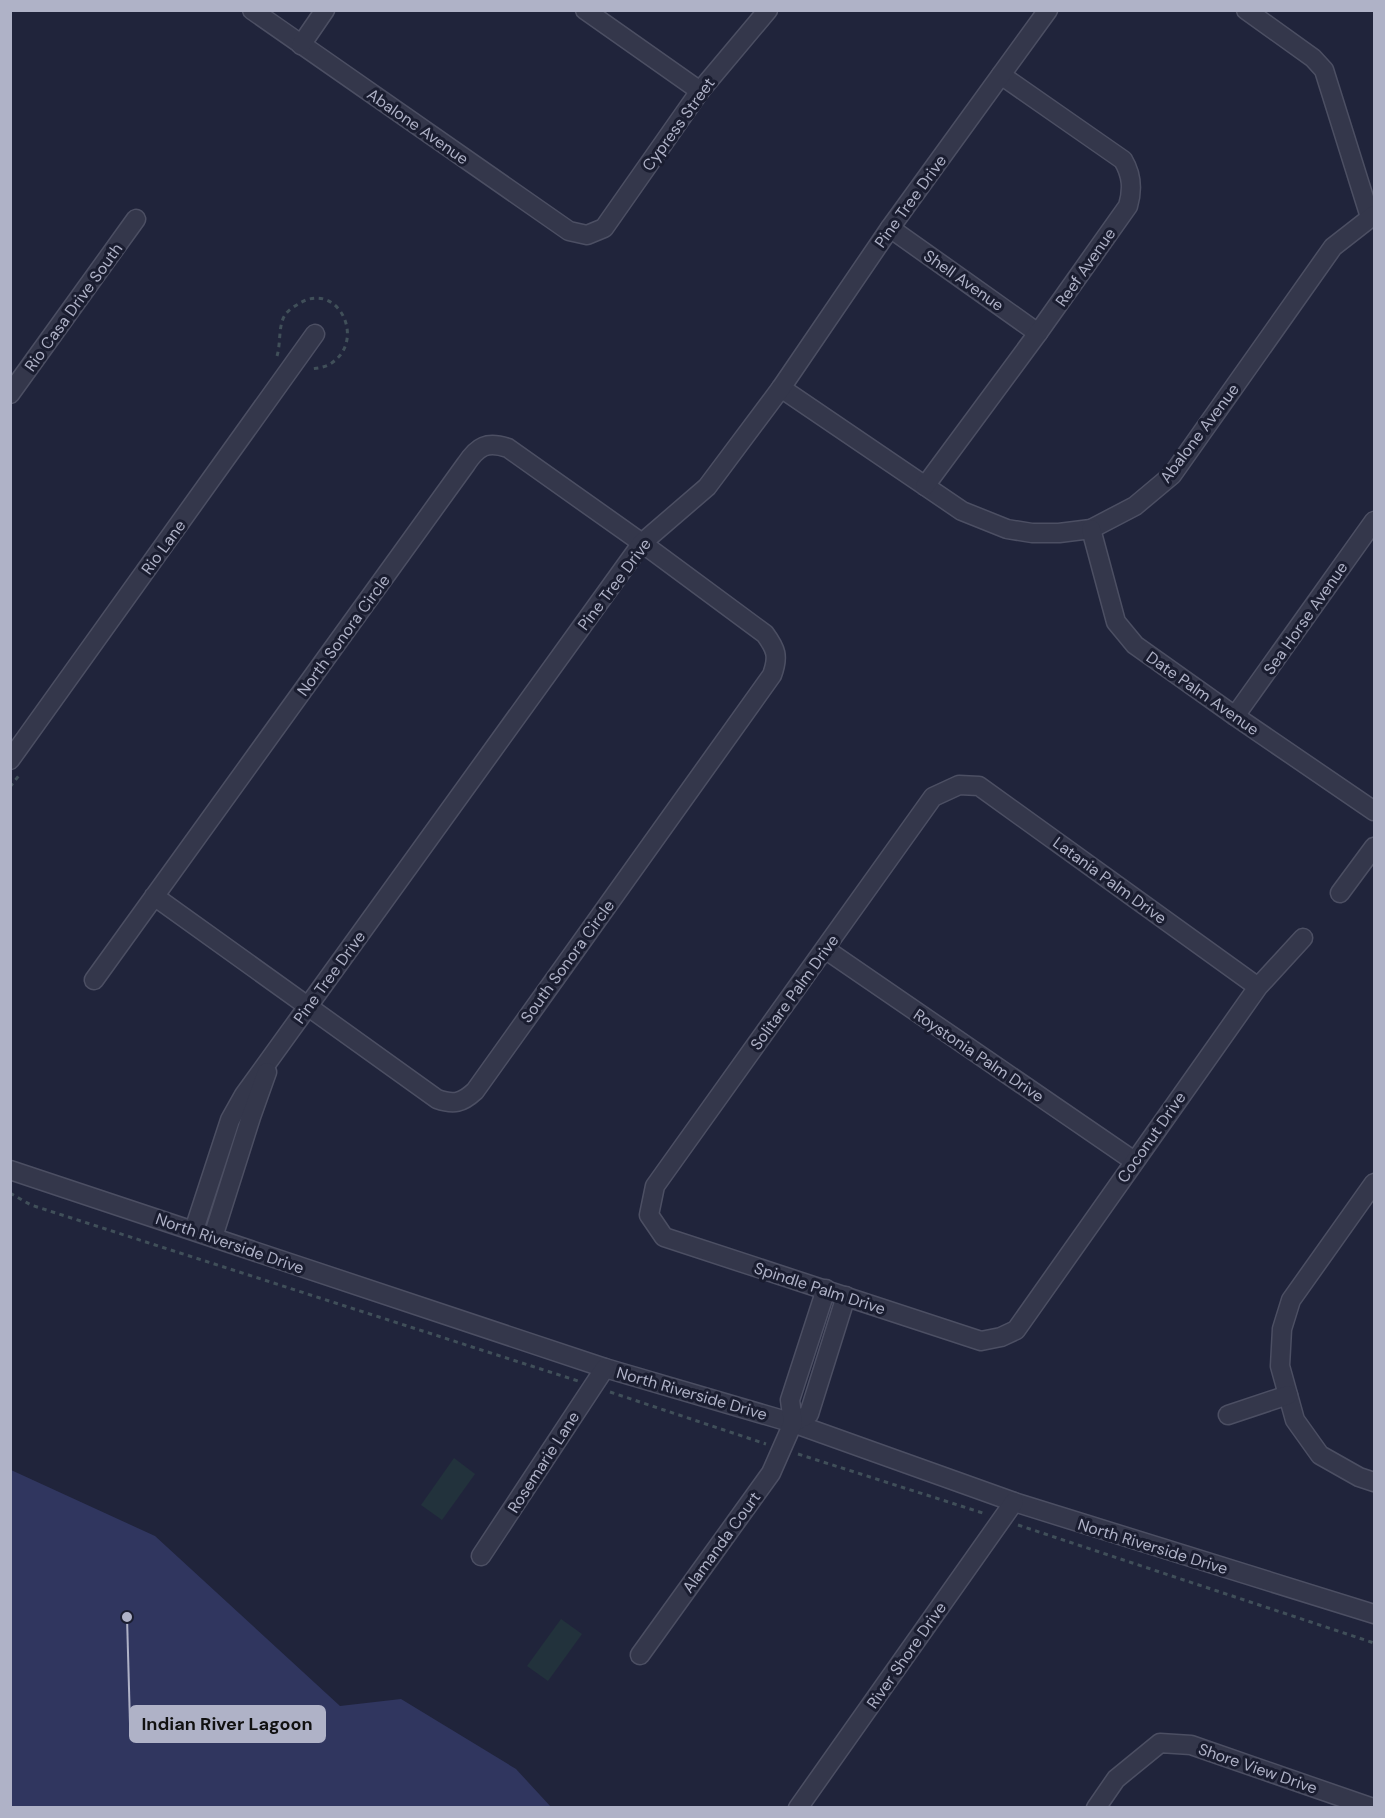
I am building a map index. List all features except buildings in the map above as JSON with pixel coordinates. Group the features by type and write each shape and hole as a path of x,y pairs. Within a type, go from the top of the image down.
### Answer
{"street":[{"name":"Abalone Avenue","path":"252,10 569,231 587,235"},
{"path":"301,45 325,10"},
{"path":"585,10 700,91"},
{"name":"Cypress Street","path":"587,235 604,228 700,91 768,10"},
{"name":"Pine Tree Drive","path":"194,1230 230,1120 244,1095 642,543 707,488 781,388 890,228 1048,10"},
{"path":"1246,10 1313,58 1324,70 1372,216"},
{"name":"Reef Avenue","path":"925,486 1128,206 1132,192 1131,178 1123,160 1001,75"},
{"name":"Abalone Avenue","path":"781,388 962,511 1007,528 1032,532 1059,533 1091,529 1135,506 1172,475 1333,247 1372,216"},
{"name":"Rio Casa Drive South","path":"10,394 136,219"},
{"name":"Shell Avenue","path":"890,228 1038,333"},
{"name":"Rio Lane","path":"10,760 315,334"},
{"name":"North Sonora Circle","path":"94,980 474,452 484,446 497,445 508,448 642,543"},
{"name":"Sea Horse Avenue","path":"1235,716 1374,521"},
{"name":"Date Palm Avenue","path":"1091,529 1116,622 1135,645 1374,811"},
{"name":"South Sonora Circle","path":"154,896 437,1099 448,1103 459,1102 468,1097 772,675 776,663 775,647 765,634 642,543"},
{"name":"Solitare Palm Drive","path":"649,1215 655,1186 933,796 958,785"},
{"name":"Latania Palm Drive","path":"958,785 979,786 1258,987"},
{"path":"1340,894 1374,847"},
{"name":"Coconut Drive","path":"1001,1337 1016,1330 1258,987 1303,938"},
{"name":"Roystonia Palm Drive","path":"825,949 1134,1161"},
{"name":"Pine Tree Drive","path":"213,1237 251,1117 276,1051"},
{"name":"North Riverside Drive","path":"10,1170 605,1368 793,1423 1014,1502 1374,1614"},
{"path":"1374,1183 1291,1300 1282,1329 1280,1366 1295,1420 1320,1455 1359,1477 1374,1482"},
{"name":"Spindle Palm Drive","path":"649,1215 664,1237 981,1341 1001,1337"},
{"path":"826,1289 790,1400 793,1423 809,1414 846,1296"},
{"name":"Rosemarie Lane","path":"481,1556 605,1368"},
{"path":"1228,1415 1288,1395"},
{"name":"Alamanda Court","path":"640,1655 771,1473 793,1423"},
{"name":"River Shore Drive","path":"798,1808 1014,1502"},
{"name":"Shore View Drive","path":"1096,1808 1116,1779 1160,1743 1191,1745 1347,1804 1373,1808"}],"path":[{"path":"10,1193 31,1205 1374,1642"}],"shaded area":[{"path":"454,1458 475,1474 442,1520 421,1505"},
{"path":"561,1619 582,1634 548,1681 527,1666"}],"water":[{"path":"11,1470 155,1536 340,1706 401,1699 516,1769 551,1807 11,1807"}],"place":[{"name":"Indian River Lagoon","path":"127,1617"}]}
